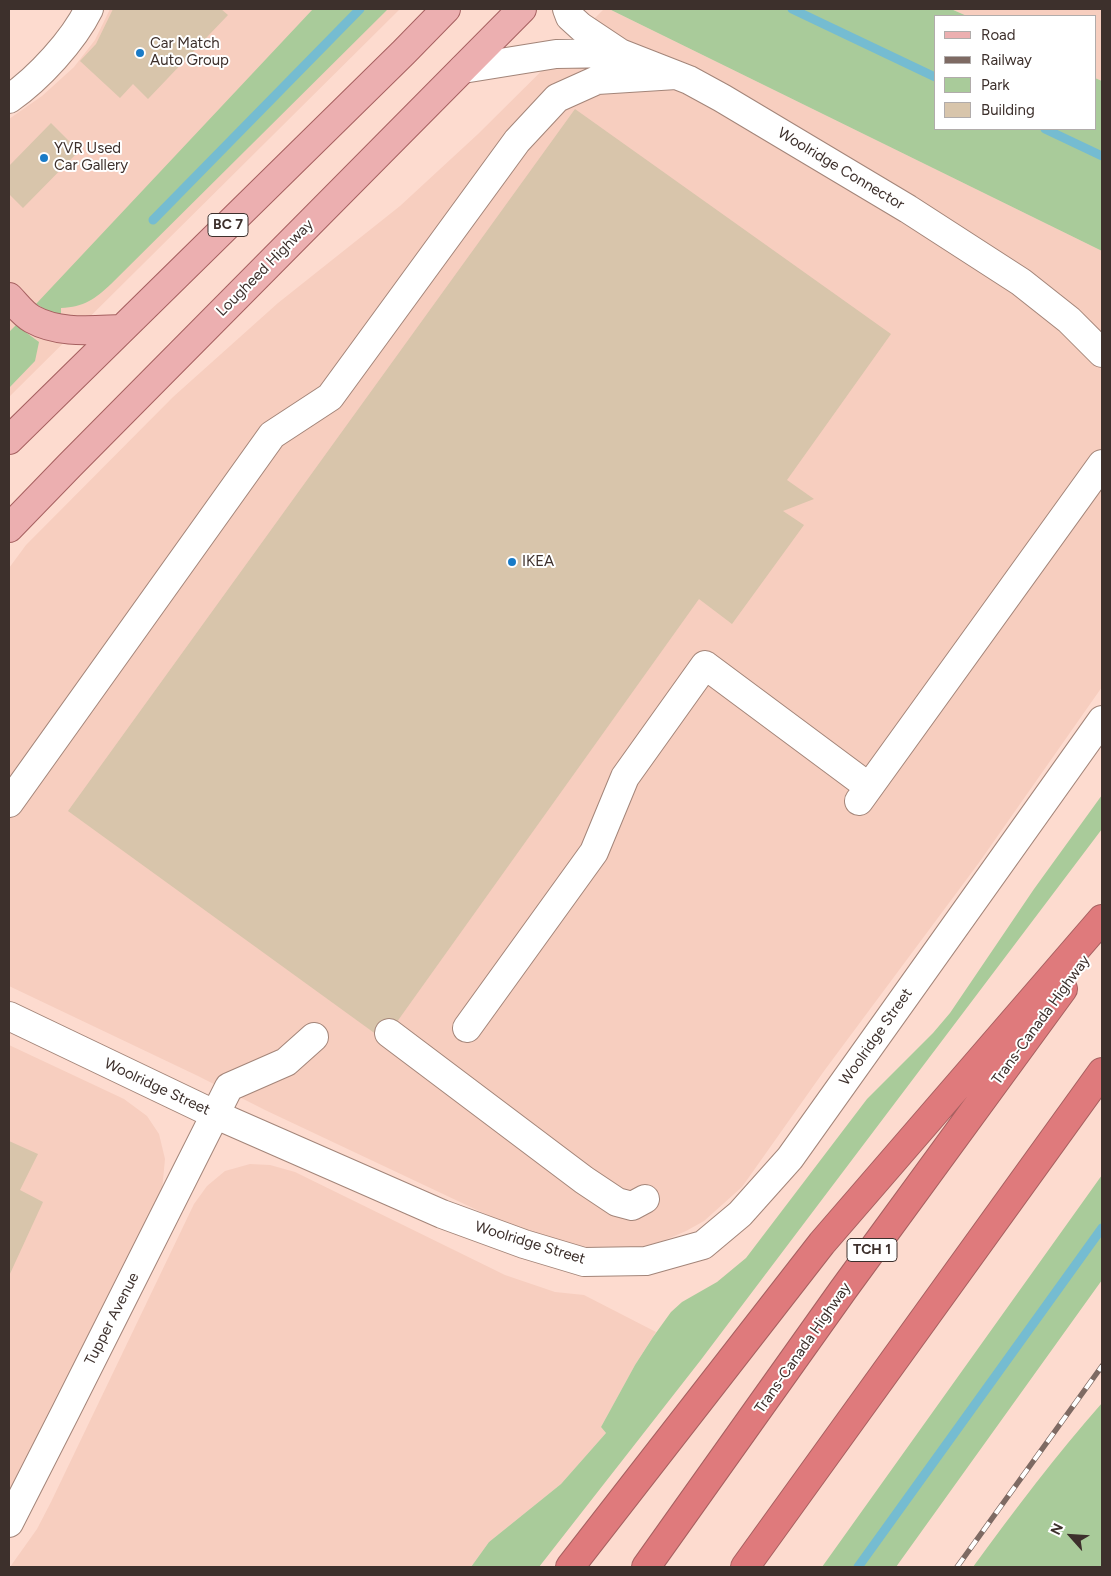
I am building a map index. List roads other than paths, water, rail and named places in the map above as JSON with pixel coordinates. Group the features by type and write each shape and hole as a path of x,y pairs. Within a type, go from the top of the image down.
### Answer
{"highway":[{"path":"570,1567 822,1243 1102,919"},
{"name":"Trans-Canada Highway","path":"646,1567 843,1290 1102,935"},
{"path":"745,1567 1102,1072"}],"main road":[{"name":"BC 7","path":"9,440 446,9"},
{"name":"Lougheed Highway","path":"9,528 522,9"},
{"path":"9,297 31,318 57,329 121,329"}],"street":[{"path":"9,99 38,74 62,49 76,32 89,9"},
{"name":"Woolridge Connector","path":"567,9 570,17 581,27 620,53 690,80 908,209 1020,282 1069,320 1102,353"},
{"path":"463,69 556,54 620,53"},
{"path":"9,803 272,435 330,397 517,141 557,98 596,80 676,75"},
{"path":"467,1028 594,852 625,777 705,665 864,795 1102,464"},
{"name":"Woolridge Street","path":"9,1016 214,1114 442,1214 524,1244 584,1262 646,1261 703,1245 740,1214 790,1158 1102,720"},
{"path":"389,1033 584,1180 617,1202 632,1206 646,1199"},
{"name":"Tupper Avenue","path":"9,1523 229,1086 286,1062 314,1037"}],"waterway":[{"path":"153,220 360,9"},
{"path":"792,9 934,77"},
{"path":"1047,130 1102,156"},
{"path":"858,1567 1102,1228"}],"railway":[{"path":"957,1567 1102,1366"}],"place":[{"name":"Car Match Auto Group","path":"140,53"},
{"name":"YVR Used Car Gallery","path":"44,158"},
{"name":"IKEA","path":"512,562"}]}
